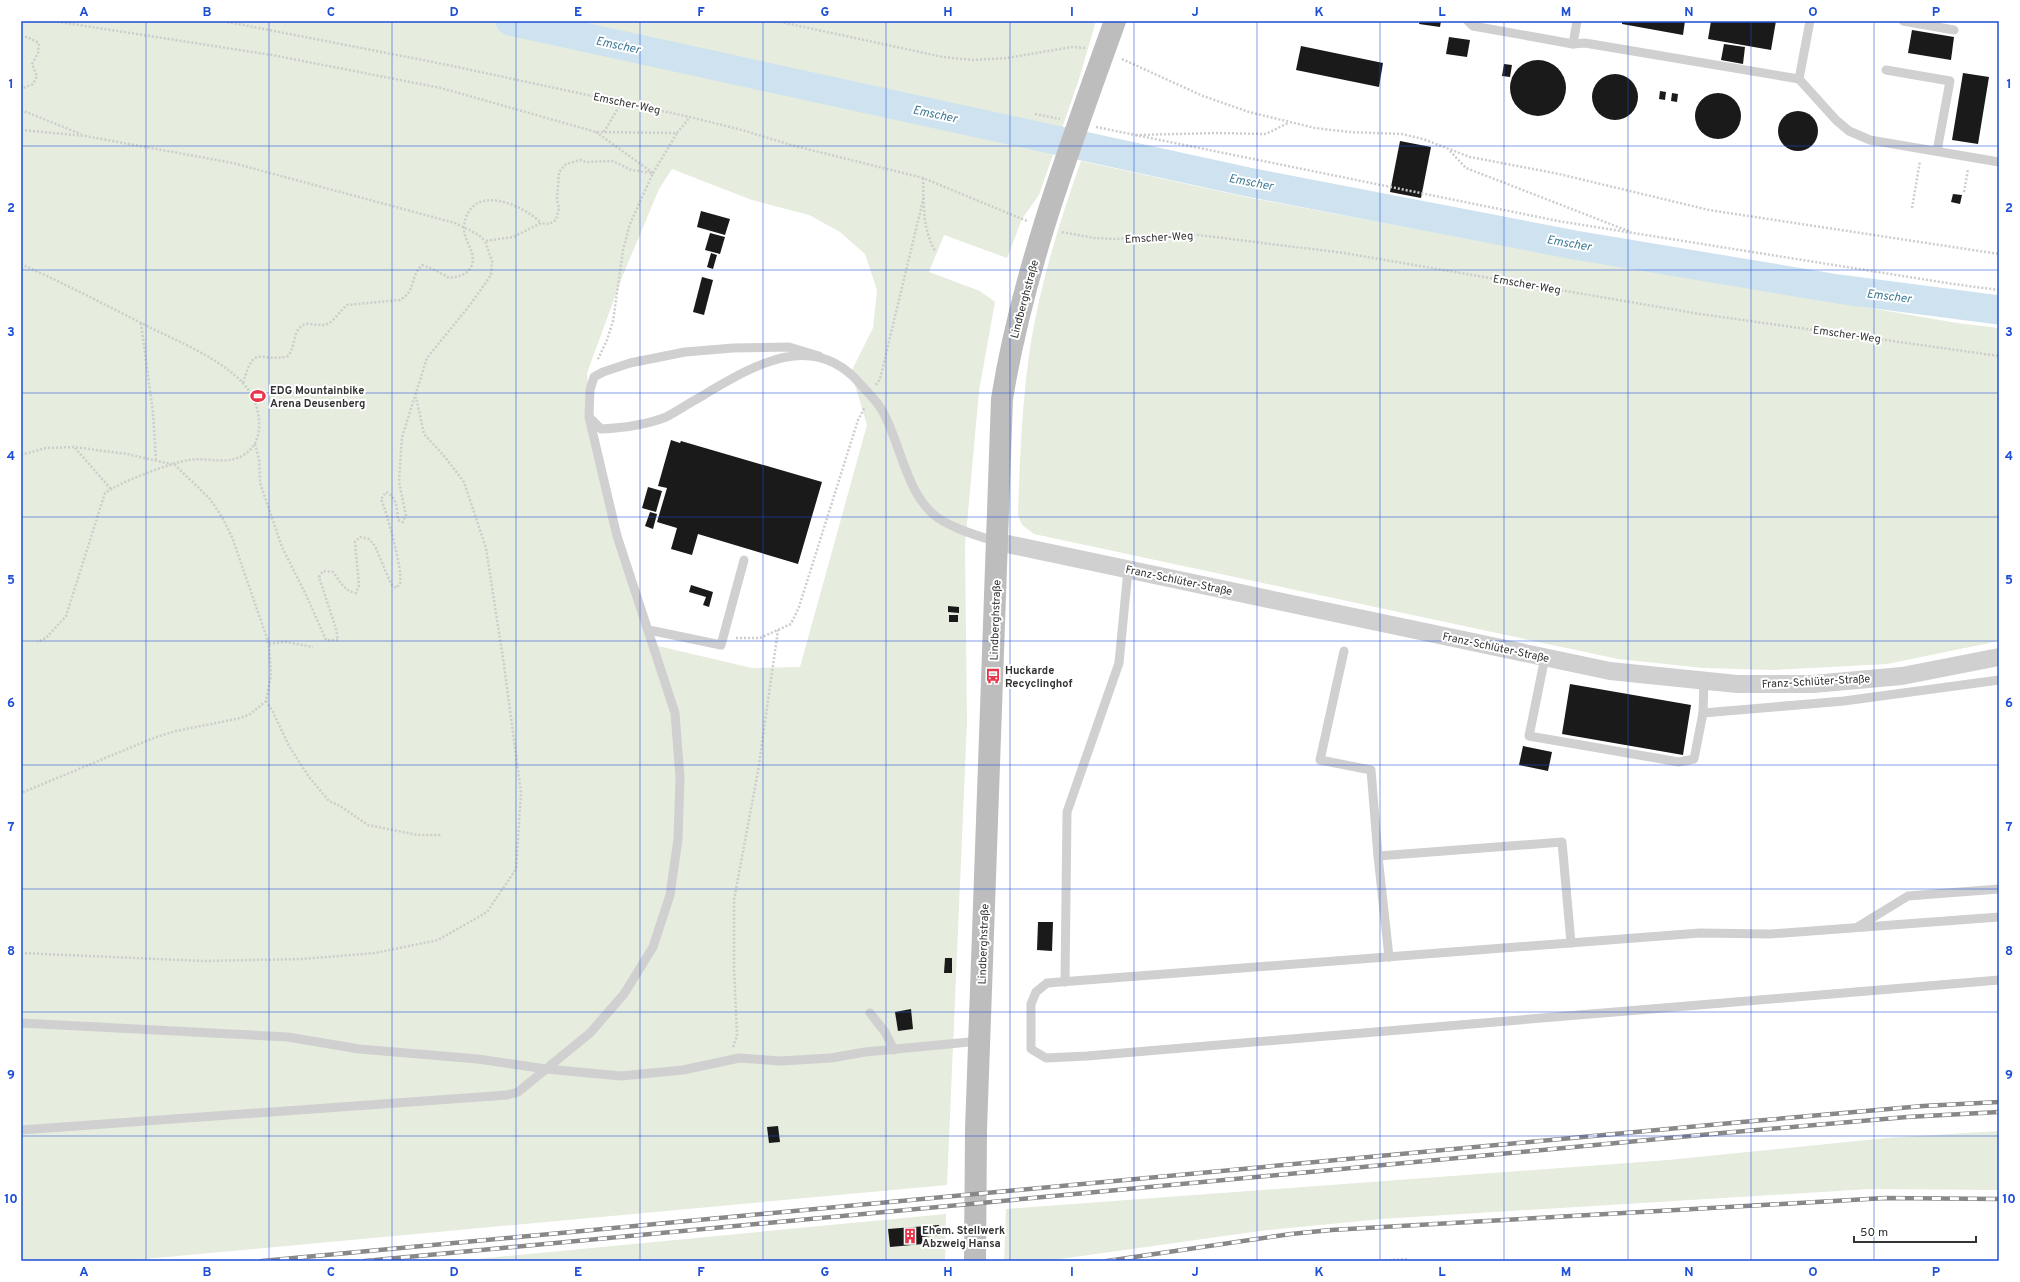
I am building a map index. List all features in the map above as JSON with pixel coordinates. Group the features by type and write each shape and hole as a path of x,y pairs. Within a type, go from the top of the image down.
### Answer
{"main road":[{"name":"Lindberghstraße","path":"976,1261 976,1130 1002,399 1010,348 1041,235 1116,21"}],"street":[{"name":"Franz-Schlüter-Straße","path":"998,542 1610,671 1704,681 1774,685 1813,684 1902,676 1999,657"}],"lane":[{"path":"1468,21 1472,26 1573,44 1585,43 1799,79 1836,120 1849,131 1870,140 1999,162"},
{"path":"1573,44 1577,21"},
{"path":"1799,79 1810,21"},
{"path":"1903,21 1954,30"},
{"path":"1886,70 1950,81 1937,151"},
{"path":"21,1130 493,1098 518,1092 590,1033 624,994 653,947 670,895 678,832 680,777 675,714 649,630 617,536 589,417 590,390 594,377 603,372 630,364 685,352 733,348 789,347 840,364 851,372 882,411 910,479 921,499 933,515 966,532 998,542"},
{"path":"589,417 601,429 624,428 666,416 741,373 786,356 819,356"},
{"path":"649,630 721,644 744,560"},
{"path":"1065,982 1067,812 1119,663 1128,570"},
{"path":"1344,651 1320,760 1371,770 1378,856 1389,957"},
{"path":"1545,657 1530,736 1679,762 1694,759 1703,713 1704,681"},
{"path":"1703,713 1858,699 1999,680"},
{"path":"1378,856 1562,842 1571,943"},
{"path":"1856,928 1908,896 1999,889"},
{"path":"1999,917 1770,934 1700,933 1047,983 1036,992 1031,1004 1031,1049 1046,1058 1999,980"},
{"path":"870,1013 885,1032 894,1050"},
{"path":"21,1023 288,1037 358,1049 478,1059 546,1069 621,1076 683,1070 739,1058 780,1061 831,1058 865,1052 980,1041"}],"path":[{"path":"53,21 272,55 441,88 596,132 677,133"},
{"name":"Emscher-Weg","path":"223,21 443,64 621,103 690,116 791,145 922,178 1022,219"},
{"path":"776,21 943,57 973,60 1007,58 1062,49"},
{"path":"21,37 27,37 39,43 38,53 32,64 38,76 33,84 21,90"},
{"path":"1128,62 1203,96 1249,112 1315,128 1342,132 1402,134 1423,139 1470,157 1559,174 1709,210 1999,254"},
{"path":"604,132 621,103"},
{"path":"21,110 85,136"},
{"path":"1035,114 1065,120"},
{"path":"594,377 596,365 607,340 613,321 623,250 630,224 653,173 677,133 690,116"},
{"path":"1132,135 1215,133 1266,134 1289,122"},
{"path":"1095,127 1558,221 1999,290"},
{"path":"21,130 85,136 233,163 409,210 464,227 479,235 485,241 492,261 491,275 470,305 427,358 402,437 399,482 406,515 403,522 398,520 397,508 390,494 386,492 381,499 386,510 396,553 400,574 400,584 396,588 390,584 375,546 369,539 360,538 355,542 359,585 356,593 350,592 343,587 333,572 323,571 319,577 321,587 336,629 338,640 326,640 307,596 282,547 260,483 259,459 255,444"},
{"path":"596,132 653,173"},
{"path":"1448,149 1466,168 1637,234"},
{"path":"1912,208 1922,149"},
{"path":"1964,192 1970,157"},
{"path":"485,241 513,237 541,223 549,224 556,220 559,208 557,199 559,172 566,164 580,160 586,162 613,161 631,170 653,173"},
{"path":"922,178 925,228 929,242 936,252"},
{"path":"723,638 760,638 791,624 799,607 858,420 880,380 924,196"},
{"path":"243,383 249,364 256,357 288,356 298,331 303,325 309,323 322,325 328,323 341,309 347,305 400,300 407,296 410,292 417,270 422,265 449,278 466,273 471,267 473,258 464,227 468,214 480,201 492,200 507,202 533,215 541,223"},
{"name":"Emscher-Weg","path":"1055,231 1094,238 1114,239 1190,234 1344,253 1700,314 1999,356"},
{"path":"21,264 207,357 243,383 253,398 259,412 258,437 255,444 246,454 237,459 217,461 195,459 111,489 105,493 66,616 46,638 37,642"},
{"path":"141,323 153,413 156,461"},
{"path":"21,953 203,961 302,959 375,953 438,940 487,912 516,869 521,801 504,665 486,548 464,482 445,457 424,434 416,396"},
{"path":"21,455 46,448 74,448 107,451 175,465 200,487 222,517 241,562 269,644 271,675 266,701 249,714 236,719 176,731 156,737 21,793"},
{"path":"74,448 111,489"},
{"path":"727,1060 737,1036 734,968 734,900 758,771 778,630"},
{"path":"269,644 286,642 313,647"},
{"path":"266,701 273,712 288,746 309,777 329,801 340,806 368,825 418,835 442,835"},
{"path":"1373,1261 1408,1259 1408,1261"}],"shaded area":[{"path":"21,21 1096,21 1079,79 1039,195 1022,219 1007,258 944,235 929,272 980,291 995,302 979,391 965,546 967,722 947,1185 134,1260 21,1261","holes":["672,169 752,200 809,215 840,232 865,254 877,290 873,328 851,372 867,425 800,667 752,668 654,645 610,504 589,413 587,373 623,275 659,189"]},
{"path":"1081,161 1246,197 1480,241 1957,323 1999,328 1999,641 1887,664 1774,670 1703,668 1618,659 1034,534 1022,525 1018,515 1025,385 1031,342 1040,296 1059,228"},
{"path":"1999,1131 1999,1190 1870,1189 1381,1219 1260,1231 1046,1261 1004,1261 1006,1209 1668,1160 1886,1138"},
{"path":"946,1214 945,1261 455,1261"}],"building":[{"path":"1420,21 1441,21 1440,27 1419,24"},
{"path":"1622,21 1685,21 1683,35 1622,24"},
{"path":"1711,21 1776,21 1771,50 1708,39"},
{"path":"1912,30 1954,37 1951,60 1908,53"},
{"path":"1449,37 1470,40 1467,57 1446,54"},
{"path":"1724,44 1745,47 1743,64 1721,60"},
{"path":"1301,46 1383,63 1379,87 1296,70"},
{"path":"1538,60 1549,62 1558,68 1564,77 1566,88 1564,99 1558,108 1549,114 1538,116 1527,114 1518,108 1512,99 1510,88 1512,77 1518,68 1527,62"},
{"path":"1504,64 1512,65 1510,77 1502,76"},
{"path":"1963,73 1989,77 1978,144 1952,140"},
{"path":"1610,74 1620,74 1628,78 1634,84 1638,92 1638,102 1634,110 1628,116 1620,120 1610,120 1602,116 1596,110 1592,102 1592,92 1596,84 1602,78"},
{"path":"1660,91 1666,92 1665,100 1659,99"},
{"path":"1672,93 1678,94 1677,102 1671,101"},
{"path":"1713,93 1723,93 1731,97 1737,103 1741,111 1741,121 1737,129 1731,135 1723,139 1713,139 1705,135 1699,129 1695,121 1695,111 1699,103 1705,97"},
{"path":"1798,111 1806,113 1812,117 1816,123 1818,131 1816,139 1812,145 1806,149 1798,151 1790,149 1784,145 1780,139 1778,131 1780,123 1784,117 1790,113"},
{"path":"1400,141 1431,147 1421,198 1390,192"},
{"path":"1953,194 1962,195 1960,204 1951,202"},
{"path":"701,211 730,219 725,235 697,227"},
{"path":"710,233 725,237 720,254 705,250"},
{"path":"711,253 717,255 713,269 707,267"},
{"path":"702,277 713,280 704,315 693,312"},
{"path":"671,440 680,443 681,441 822,482 798,564 698,534 692,555 671,549 677,528 657,522 667,488 658,486"},
{"path":"648,487 662,491 656,512 642,508"},
{"path":"650,512 657,514 653,529 645,526"},
{"path":"691,585 713,592 709,607 703,605 706,597 689,592"},
{"path":"948,606 959,607 959,613 948,612"},
{"path":"949,615 958,615 958,622 949,622"},
{"path":"1570,684 1691,705 1683,755 1562,734"},
{"path":"1523,746 1552,752 1548,771 1519,765"},
{"path":"1038,922 1053,922 1052,951 1037,950"},
{"path":"945,958 952,958 952,973 944,973"},
{"path":"911,1009 913,1029 898,1031 895,1012"},
{"path":"778,1126 780,1142 769,1143 767,1127"},
{"name":"Ehem. Stellwerk Abzweig Hansa","path":"939,1225 940,1235 922,1237 923,1244 890,1247 888,1229"}],"waterway":[{"name":"Emscher","path":"510,21 1248,182 1575,245 1838,289 1999,310"}],"railway":[{"path":"262,1261 1742,1122 1923,1106 1999,1102"},
{"path":"365,1261 1722,1133 1907,1117 1999,1112"},
{"path":"1107,1261 1291,1234 1331,1230 1885,1198 1999,1199"}],"place":[{"name":"EDG Mountainbike Arena Deusenberg","path":"258,396"},
{"name":"Huckarde Recyclinghof","path":"993,676"},
{"name":"Ehem. Stellwerk Abzweig Hansa","path":"910,1236"}]}
